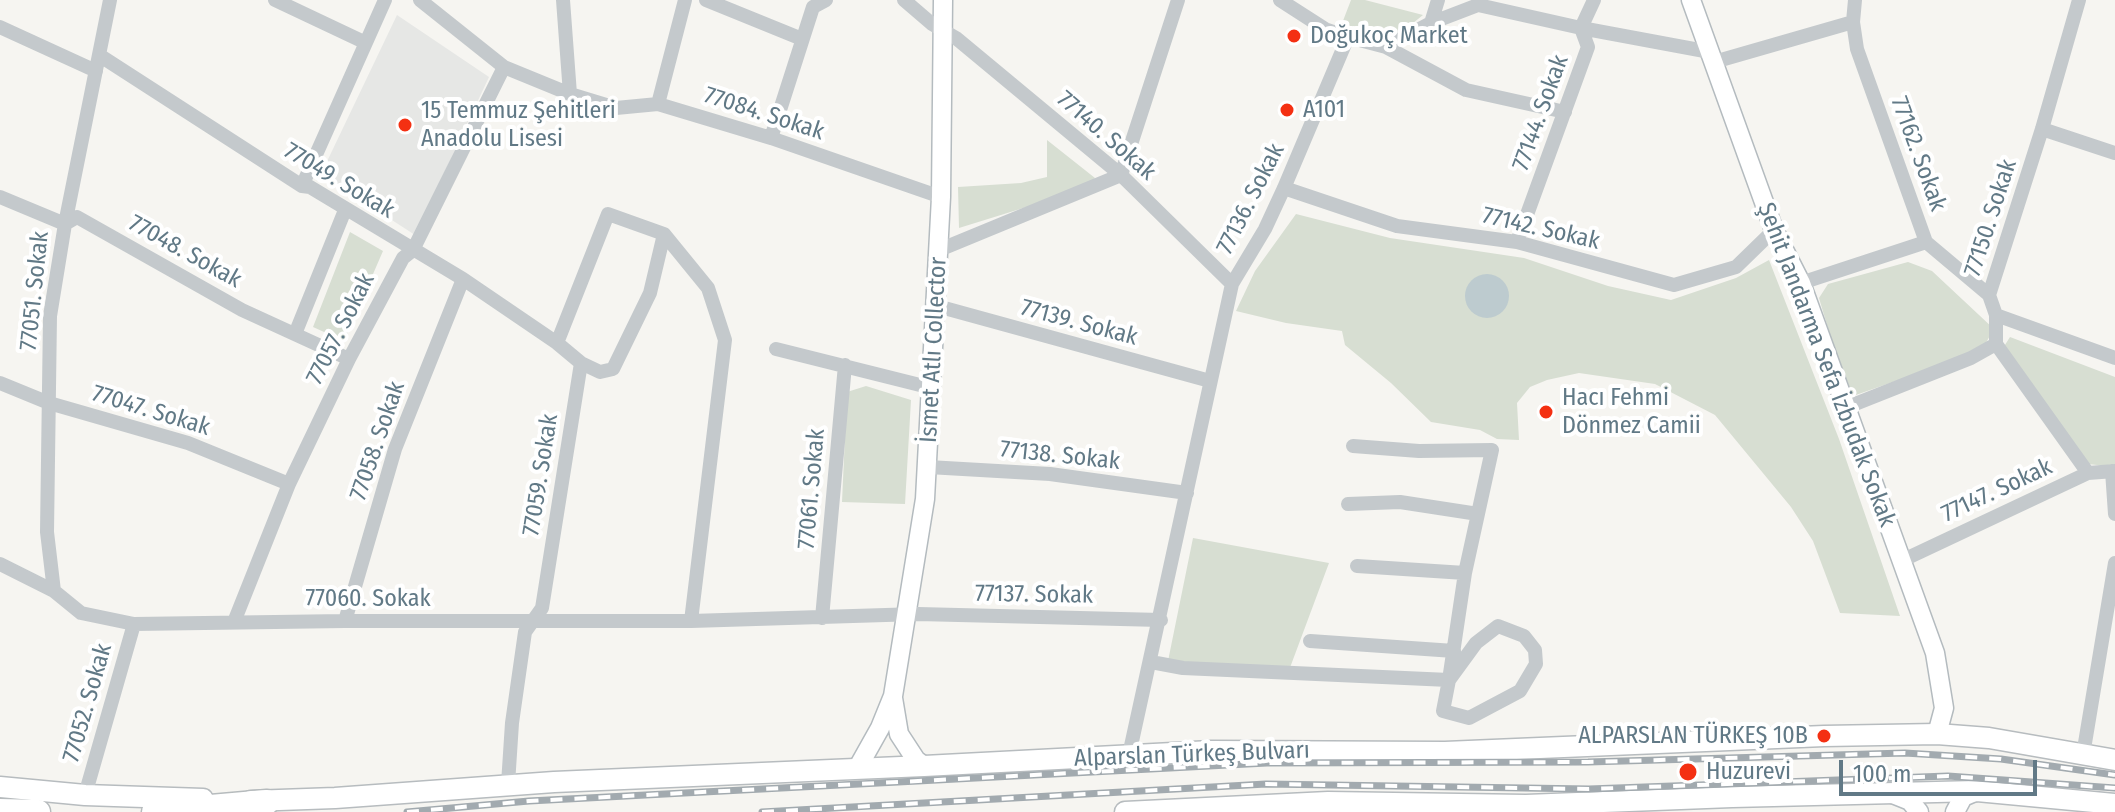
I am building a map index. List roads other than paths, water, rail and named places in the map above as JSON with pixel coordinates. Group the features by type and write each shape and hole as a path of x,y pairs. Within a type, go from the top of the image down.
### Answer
{"highway":[{"name":"Alparslan Türkeş Bulvarı","path":"0,811 33,801"},
{"name":"Alparslan Türkeş Bulvarı","path":"154,812 267,802"}],"main road":[{"name":"İsmet Atlı Collector","path":"893,696 928,467 941,197 943,0"},
{"name":"Şehit Jandarma Sefa İzbudak Sokak","path":"1691,0 1774,230 1801,283 1935,653 1944,708 1937,734"},
{"path":"893,696 899,734 916,760 924,766"},
{"path":"857,769 880,728 893,696"},
{"name":"Alparslan Türkeş Bulvarı","path":"0,787 33,801 85,795 267,802 508,784 1211,751 1445,752 1937,734 1989,738 2115,760"},
{"path":"0,774 33,801"},
{"path":"1955,812 1963,797 1977,791"},
{"path":"1125,812 1328,807 1659,806 1977,791 2049,804 2115,804"},
{"path":"1887,793 1904,797 1919,812"}],"street":[{"name":"77051. Sokak","path":"54,591 47,532 50,316 65,224 110,0"},
{"path":"275,0 364,42"},
{"path":"302,186 385,0"},
{"name":"77084. Sokak","path":"420,0 504,67 570,94 616,108 658,104 771,138 941,197"},
{"path":"563,0 570,94"},
{"path":"658,104 685,0"},
{"path":"706,0 802,39"},
{"path":"771,138 813,7 826,0"},
{"name":"77140. Sokak","path":"904,0 956,38 1121,175 1232,284"},
{"path":"939,250 1121,175 1178,0"},
{"path":"1280,0 1325,29 1386,47 1466,90 1565,112"},
{"path":"1431,23 1438,0"},
{"name":"77144. Sokak","path":"1517,242 1588,47 1581,28 1594,0"},
{"name":"77162. Sokak","path":"1855,0 1853,22 1857,49 1926,242 1989,295"},
{"name":"77150. Sokak","path":"1996,344 1996,315 1989,295 2079,0"},
{"path":"1386,47 1462,6 1478,5 1712,57 1853,22"},
{"path":"0,27 96,71"},
{"name":"77136. Sokak","path":"1129,755 1161,620 1232,284 1265,229 1348,37"},
{"name":"77049. Sokak","path":"99,55 302,186 310,187 463,279 557,343"},
{"name":"77057. Sokak","path":"234,622 289,484 349,359 403,258 413,250 504,67"},
{"path":"2042,129 2115,153"},
{"name":"77142. Sokak","path":"1284,188 1397,226 1517,242 1674,285 1736,267 1774,230"},
{"name":"77048. Sokak","path":"0,197 65,224 77,217 242,310 349,359"},
{"path":"295,334 345,210"},
{"path":"664,234 650,293 613,369 600,372 581,363 557,343 608,214 664,234 708,288 725,340 691,621"},
{"path":"1801,283 1926,242"},
{"name":"77058. Sokak","path":"345,621 395,449 463,279"},
{"name":"77139. Sokak","path":"937,306 1210,381"},
{"path":"1996,315 2115,358"},
{"path":"1845,408 1971,358 1996,344 2088,473"},
{"path":"776,349 932,388"},
{"name":"77059. Sokak","path":"508,784 512,723 525,632 542,608 581,363"},
{"name":"77061. Sokak","path":"822,618 845,365"},
{"name":"77047. Sokak","path":"0,383 49,403 188,443 289,484"},
{"path":"1353,446 1419,451 1492,450 1465,573 1443,711 1469,718 1520,691 1536,664 1535,650 1524,636 1498,626 1476,643 1449,680"},
{"name":"77138. Sokak","path":"928,467 1050,474 1187,493"},
{"path":"2113,471 2115,514"},
{"name":"77147. Sokak","path":"1901,561 2088,473 2113,471"},
{"path":"1348,504 1400,502 1478,514"},
{"path":"2083,755 2115,563"},
{"name":"77060. Sokak","path":"0,564 54,591 81,613 134,624 822,618"},
{"path":"1357,566 1465,573"},
{"name":"77137. Sokak","path":"822,618 907,614 1161,620"},
{"name":"77052. Sokak","path":"85,795 134,624"},
{"path":"1310,641 1454,651"},
{"path":"1151,662 1183,668 1449,680"}],"railway":[{"path":"407,812 529,801 1267,763 1588,762 1905,753 2001,759 2115,775"},
{"path":"762,812 1266,784 1589,789 1948,776 2115,788"}],"place":[{"name":"Doğukoç Market","path":"1294,36"},
{"name":"A101","path":"1287,110"},
{"name":"15 Temmuz Şehitleri Anadolu Lisesi","path":"405,125"},
{"name":"Hacı Fehmi Dönmez Camii","path":"1546,412"},
{"name":"ALPARSLAN TÜRKEŞ 10B","path":"1824,736"},
{"name":"Huzurevi","path":"1688,772"}]}
